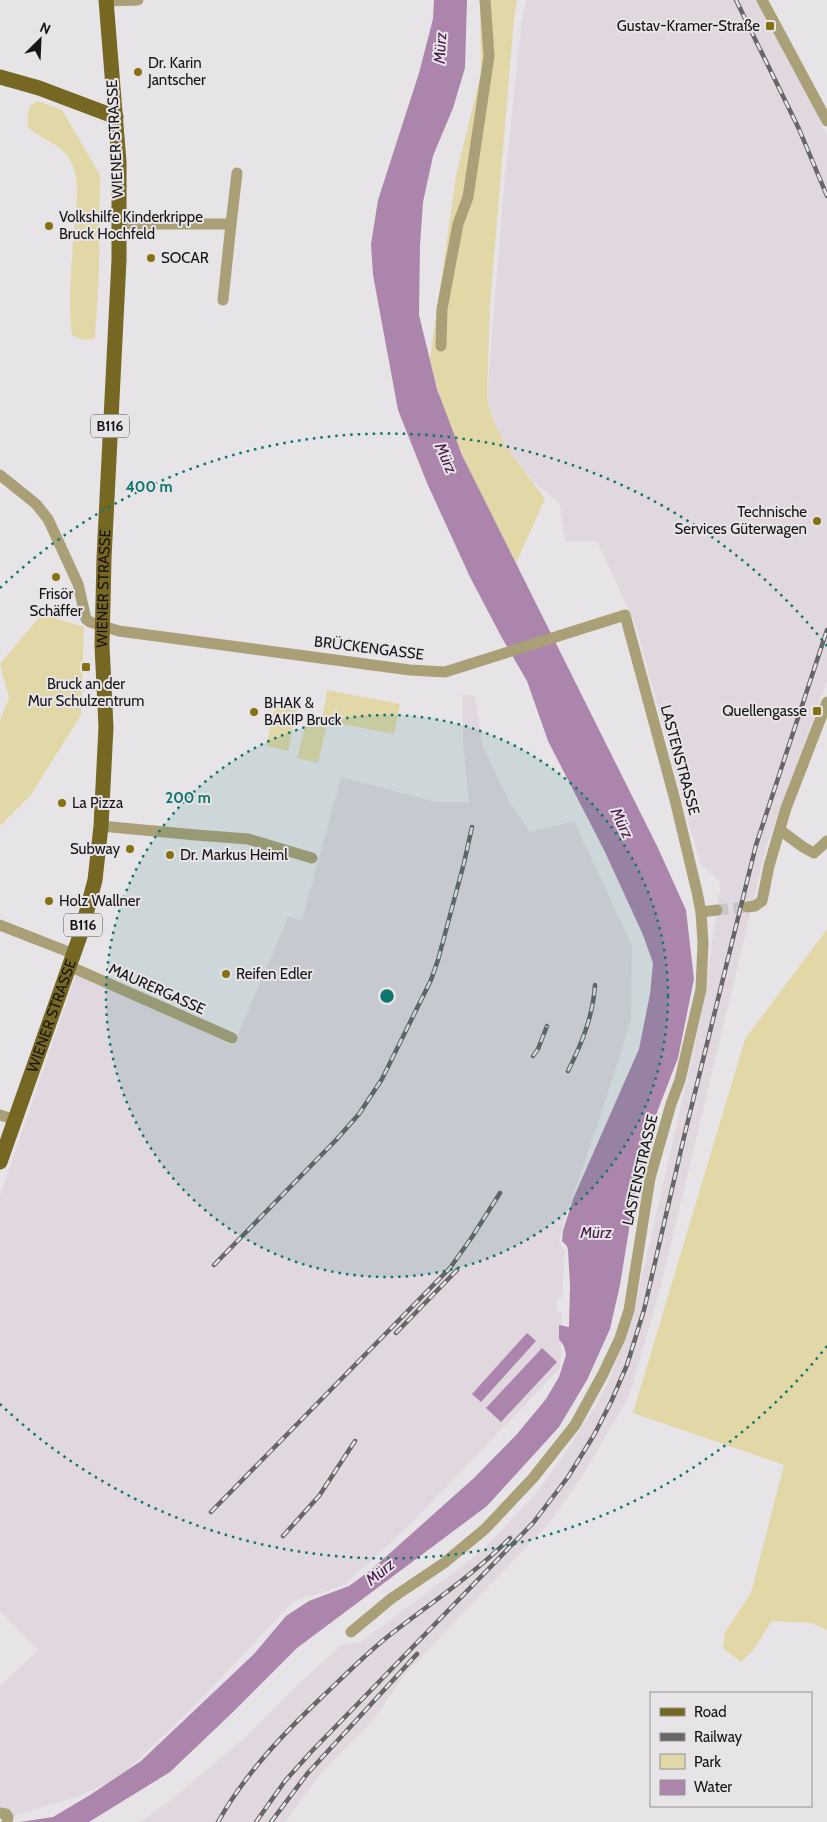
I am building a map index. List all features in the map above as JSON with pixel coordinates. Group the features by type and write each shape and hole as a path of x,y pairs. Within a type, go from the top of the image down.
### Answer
{"main road":[{"name":"WIENER STRASSE","path":"0,1162 72,960 95,880 101,826 106,726 102,626 105,511 119,224 119,162 106,0"},
{"path":"0,77 39,88 116,117"}],"street":[{"path":"106,0 138,0"},
{"path":"441,346 442,309 458,224 468,197 490,56 485,0"},
{"path":"762,0 827,121"},
{"path":"223,300 237,173"},
{"path":"119,224 231,224"},
{"path":"0,475 36,504 48,519 78,584 86,619 102,626"},
{"name":"BRÜCKENGASSE","path":"102,626 119,631 410,670 445,672 625,616"},
{"name":"LASTENSTRASSE","path":"351,1632 392,1598 444,1563 486,1529 533,1478 575,1425 620,1338 628,1310 650,1178 671,1104 680,1080 701,989 703,943 701,912 676,800 625,616"},
{"path":"747,907 755,906 762,901 769,866 780,830 827,702"},
{"path":"101,826 248,839 312,858"},
{"path":"780,830 802,847 814,853 827,841"},
{"path":"701,912 717,910"},
{"name":"MAURERGASSE","path":"0,925 232,1038"},
{"path":"0,1115 16,1120"},
{"path":"0,1813 6,1814 8,1817 7,1822"}],"shaded area":[{"path":"526,0 756,0 827,136 827,681 766,848 659,1293 629,1396 585,1472 550,1522 406,1673 374,1719 319,1776 285,1822 140,1822 171,1800 249,1734 340,1646 361,1642 483,1550 538,1491 571,1444 610,1379 633,1316 701,1018 721,883 700,863 636,626 597,541 565,541 560,504 533,481 505,445 494,422 487,400 503,197 522,19"},
{"path":"463,694 475,696 483,747 510,803 530,832 574,821 632,946 631,1020 559,1241 565,1252 562,1299 557,1299 557,1311 562,1312 560,1368 409,1526 344,1585 294,1601 195,1705 119,1778 79,1796 14,1816 0,1818 0,1686 38,1650 0,1611 0,1196 78,969 233,1046 288,917 302,920 341,777 436,802 469,802 463,744"}],"green space":[{"path":"480,0 517,0 490,304 487,400 494,422 505,445 545,499 516,563 456,438 437,386 430,359 456,176 481,73"},
{"path":"38,101 62,110 100,175 99,272 95,338 89,340 72,335 70,313 77,200 76,178 74,169 66,154 28,127 30,106"},
{"path":"42,614 84,627 81,715 30,796 0,826 0,720 9,698 0,664"},
{"path":"327,690 400,704 394,734 322,720"},
{"path":"275,705 297,711 288,751 266,746"},
{"path":"306,723 326,728 318,763 297,758"},
{"path":"827,929 827,1630 812,1623 772,1621 754,1649 741,1662 723,1648 725,1632 751,1593 784,1465 633,1413 745,1039"}],"water":[{"name":"Mürz","path":"434,0 467,0 465,68 453,108 433,156 423,202 419,315 437,389 462,455 658,848 686,910 694,979 678,1058 649,1133 633,1205 620,1285 610,1329 587,1380 559,1427 487,1506 297,1648 170,1772 89,1822 20,1822 53,1817 141,1761 254,1654 286,1616 309,1601 349,1586 371,1570 474,1478 517,1434 546,1399 559,1377 566,1355 564,1346 559,1339 559,1325 569,1327 570,1286 568,1250 562,1241 563,1231 573,1199 639,1049 650,994 653,963 643,935 605,852 548,741 527,681 470,577 427,483 398,410 373,275 371,244 378,200 419,73 433,19"},
{"path":"527,1333 536,1341 481,1402 472,1394"},
{"path":"542,1348 557,1362 501,1422 486,1408"}],"tunnel":[{"path":"717,910 747,907"}],"railway":[{"path":"736,0 799,129 827,196"},
{"path":"256,1822 285,1781 311,1752 533,1523 568,1477 594,1435 611,1402 627,1365 644,1310 684,1137 756,845 827,630"},
{"path":"214,1265 336,1140 359,1114 382,1079 431,980 464,863 472,827"},
{"path":"568,1071 586,1029 592,1008 595,985"},
{"path":"533,1056 538,1049 547,1026"},
{"path":"211,1512 450,1268 500,1193"},
{"path":"396,1333 457,1270"},
{"path":"283,1536 319,1496 355,1441"},
{"path":"218,1822 252,1771 307,1711 378,1645 465,1578 510,1538"},
{"path":"271,1822 307,1774 417,1654"}],"place":[{"name":"Gustav-Kramer-Straße","path":"770,26"},
{"name":"Dr. Karin Jantscher","path":"138,72"},
{"name":"Volkshilfe Kinderkrippe Bruck Hochfeld","path":"49,226"},
{"name":"SOCAR","path":"151,258"},
{"name":"Technische Services Güterwagen","path":"817,521"},
{"name":"Frisör Schäffer","path":"56,577"},
{"name":"Bruck an der Mur Schulzentrum","path":"86,667"},
{"name":"Quellengasse","path":"817,711"},
{"name":"BHAK & BAKIP Bruck","path":"254,712"},
{"name":"La Pizza","path":"62,803"},
{"name":"Subway","path":"130,849"},
{"name":"Dr. Markus Heiml","path":"170,855"},
{"name":"Holz Wallner","path":"49,901"},
{"name":"Reifen Edler","path":"226,974"}]}
